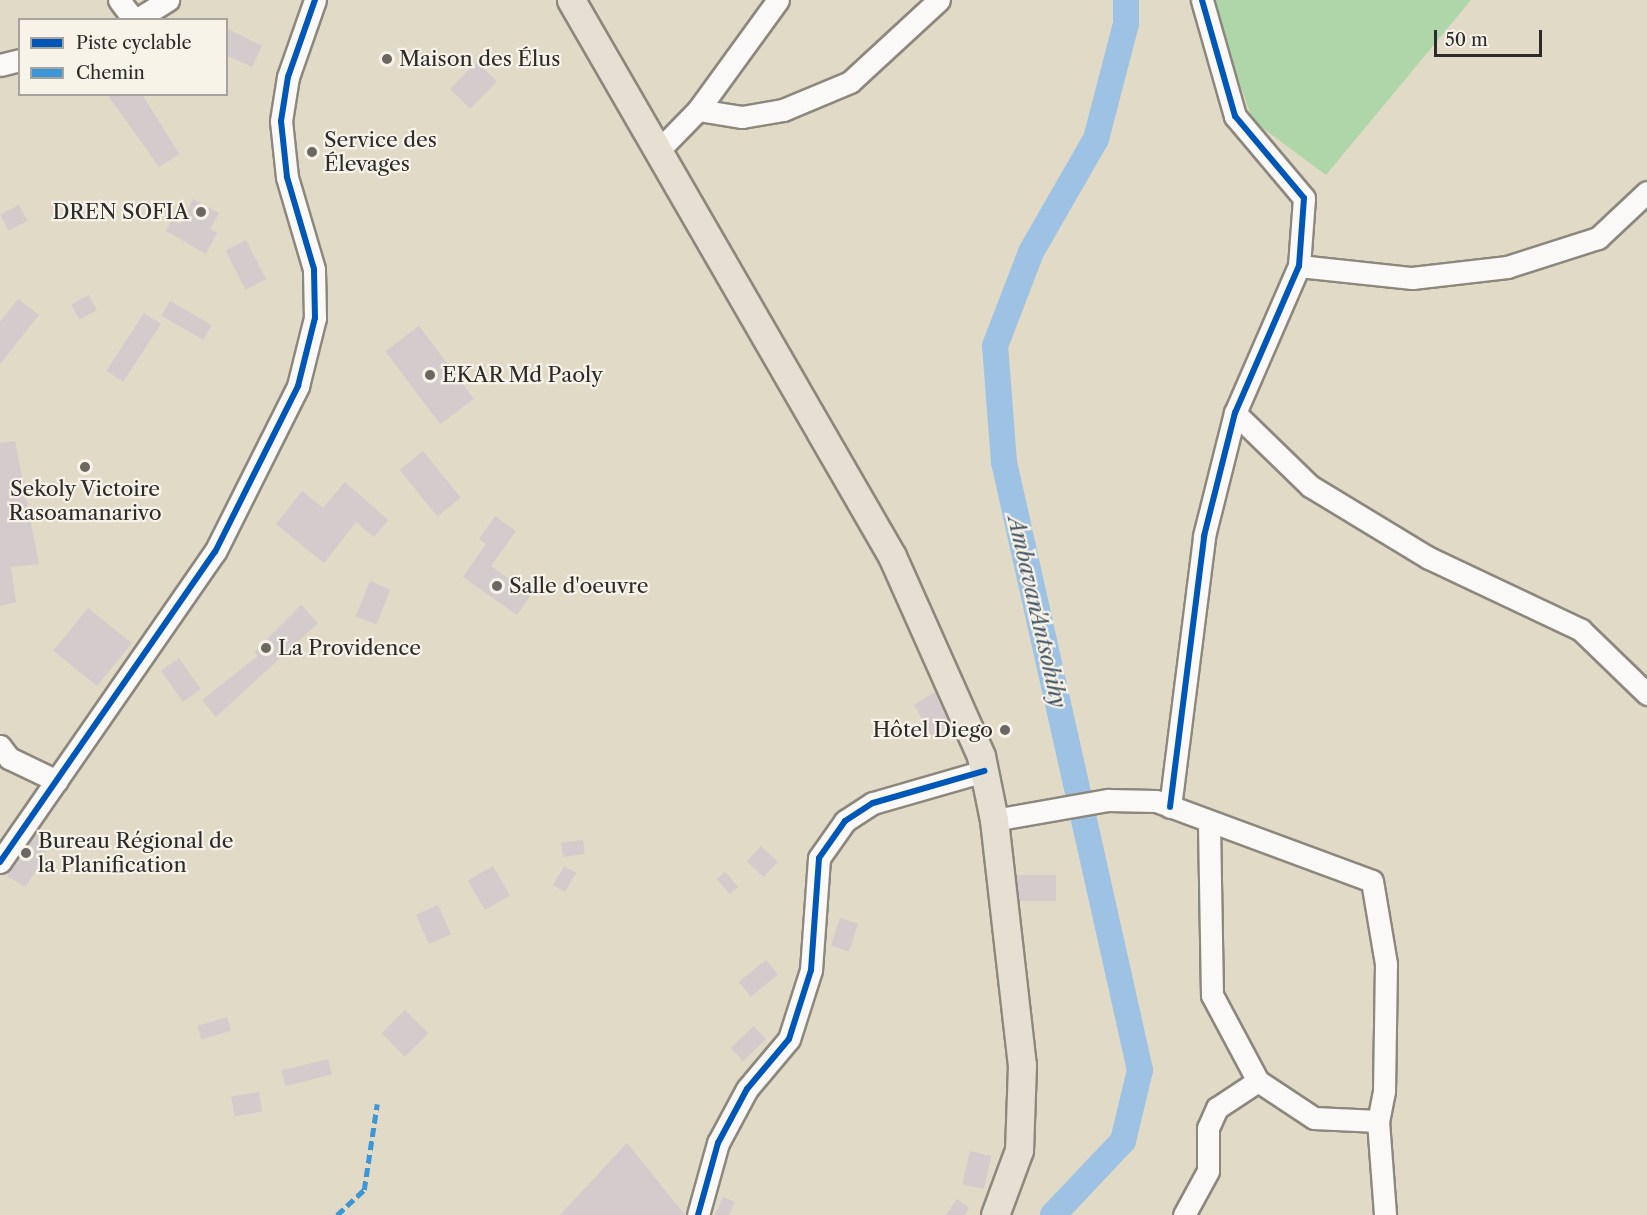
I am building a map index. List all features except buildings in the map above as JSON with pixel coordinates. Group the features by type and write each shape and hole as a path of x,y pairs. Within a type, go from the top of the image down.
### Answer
{"main road":[{"path":"571,0 892,556 961,702 984,771 994,820 1022,1065 1018,1150 994,1215"}],"street":[{"path":"119,0 133,18"},
{"path":"138,18 168,0"},
{"path":"0,862 215,552 298,386 315,318 314,269 287,177 281,121 288,77 315,0"},
{"path":"658,151 698,110 778,0"},
{"path":"698,110 742,117 783,110 850,82 939,0"},
{"path":"1170,807 1204,536 1235,413 1299,266 1304,198 1235,116 1202,0"},
{"path":"0,65 18,60"},
{"path":"1299,266 1412,278 1507,267 1598,238 1647,192"},
{"path":"1235,413 1310,486 1429,558 1581,630 1647,694"},
{"path":"0,746 9,758 57,781"},
{"path":"698,1215 718,1143 747,1089 789,1040 811,970 819,858 845,821 873,803 984,771"},
{"path":"994,820 1108,800 1156,801 1209,824 1372,881 1386,964 1384,1091 1378,1121 1385,1215"},
{"path":"1209,824 1212,995 1258,1081 1314,1118 1378,1121"},
{"path":"1184,1215 1208,1170 1208,1128 1216,1108 1258,1081"}],"green space":[{"path":"1210,0 1471,0 1326,175 1253,121"}],"waterway":[{"name":"Ambavan'Antsohihy","path":"1053,1215 1123,1141 1140,1070 1004,462 995,346 1031,252 1096,139 1126,24 1126,0"}],"marked path":[{"path":"337,1215 364,1190 377,1104"}],"cycle path":[{"path":"0,862 215,552 298,386 315,318 314,269 287,177 281,121 288,77 315,0"},
{"path":"1170,807 1204,536 1235,413 1299,266 1304,198 1235,116 1202,0"},
{"path":"698,1215 718,1143 747,1089 789,1039 811,970 819,858 845,821 873,803 984,771"}],"place":[{"name":"Maison des Élus","path":"387,59"},
{"name":"Service des Élevages","path":"312,152"},
{"name":"DREN SOFIA","path":"201,212"},
{"name":"EKAR Md Paoly","path":"430,375"},
{"name":"Sekoly Victoire Rasoamanarivo","path":"85,467"},
{"name":"Salle d'oeuvre","path":"497,586"},
{"name":"La Providence","path":"266,648"},
{"name":"Hôtel Diego","path":"1005,730"},
{"name":"Bureau Régional de la Planification","path":"26,853"}]}
